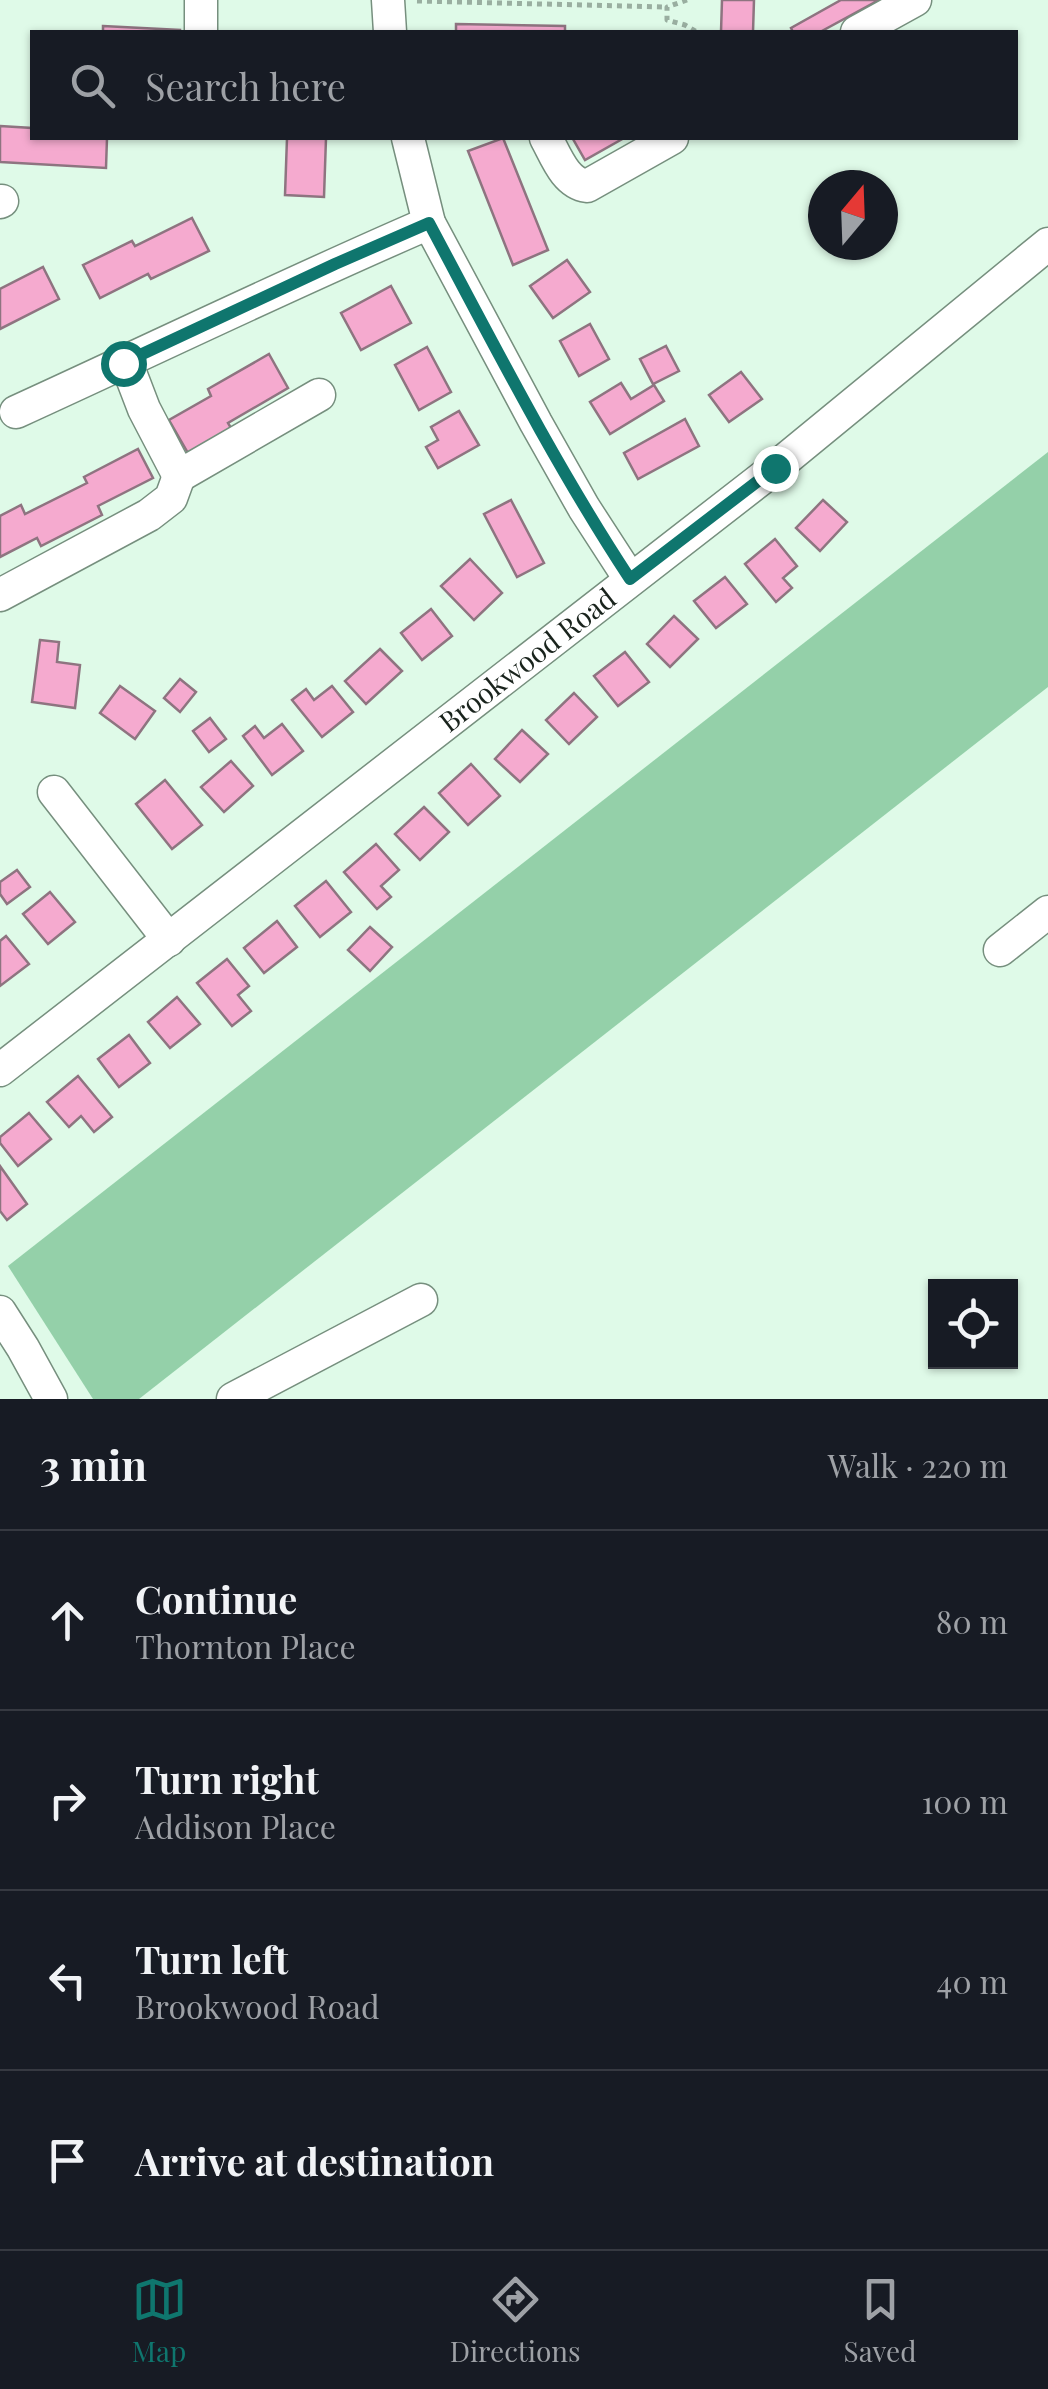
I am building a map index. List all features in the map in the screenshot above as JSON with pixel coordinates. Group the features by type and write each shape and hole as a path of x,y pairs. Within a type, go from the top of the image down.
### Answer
{"street":[{"path":"201,0 201,30"},
{"path":"388,0 390,30"},
{"path":"861,30 914,0"},
{"path":"408,140 429,223 584,508 630,579"},
{"path":"547,140 568,177 587,186 668,140"},
{"path":"16,412 429,223"},
{"name":"Brookwood Road","path":"0,1070 775,468 1048,244"},
{"path":"126,362 144,409 179,476"},
{"path":"0,595 149,515 171,498 179,476 319,395"},
{"path":"54,792 168,940"},
{"path":"1000,950 1048,912"},
{"path":"234,1399 421,1300"},
{"path":"0,1312 51,1399"}],"path":[{"path":"413,0 667,7 687,0"},
{"path":"667,7 667,20 694,30"}],"green space":[{"path":"1048,452 1048,687 139,1399 93,1399 8,1266"}],"building":[{"path":"722,0 754,0 753,30 721,30"},
{"path":"841,0 879,0 824,30 791,28"},
{"path":"456,24 565,26 565,30 456,30"},
{"path":"103,26 180,30 103,30"},
{"path":"0,126 30,128 30,140 107,140 106,168 0,162"},
{"path":"287,140 326,140 324,197 285,195"},
{"path":"504,140 548,250 513,265 468,151"},
{"path":"574,140 620,140 585,160"},
{"path":"192,218 209,251 151,279 148,274 100,298 83,265 132,241 135,246"},
{"path":"567,260 590,292 553,318 530,286"},
{"path":"43,267 59,299 0,329 0,289"},
{"path":"391,286 411,323 361,350 341,313"},
{"path":"590,324 609,359 579,376 560,341"},
{"path":"666,346 679,371 653,384 640,359"},
{"path":"427,347 451,392 419,410 395,365"},
{"path":"269,354 288,388 228,423 231,428 188,453 169,420 211,396 208,389"},
{"path":"741,372 762,399 729,422 709,395"},
{"path":"621,383 631,399 654,385 664,401 610,434 590,402"},
{"path":"459,411 479,445 438,468 426,447 438,440 431,427"},
{"path":"685,419 699,446 638,479 624,453"},
{"path":"138,449 153,478 98,506 102,515 41,546 37,538 0,557 0,516 21,505 25,514 87,483 84,477"},
{"path":"511,500 544,563 517,577 484,514"},
{"path":"823,500 847,522 820,551 796,528"},
{"path":"775,539 797,566 783,578 792,588 776,602 745,564"},
{"path":"470,559 502,593 474,620 441,586"},
{"path":"725,577 747,604 716,628 694,601"},
{"path":"431,609 452,636 422,660 401,633"},
{"path":"674,616 698,639 670,667 647,644"},
{"path":"40,640 59,642 57,662 80,665 75,708 32,702"},
{"path":"380,649 402,671 366,704 345,681"},
{"path":"625,652 649,682 618,706 594,676"},
{"path":"180,679 196,692 180,712 164,698"},
{"path":"120,686 155,711 135,739 100,713"},
{"path":"332,686 353,712 322,737 292,700 306,689 314,700"},
{"path":"574,693 597,717 569,744 546,720"},
{"path":"210,718 226,739 209,752 193,731"},
{"path":"282,724 303,751 272,775 243,736 255,726 264,738"},
{"path":"522,730 548,754 520,782 495,759"},
{"path":"231,761 253,786 224,812 201,787"},
{"path":"471,764 500,796 468,825 439,793"},
{"path":"165,780 202,825 172,849 136,804"},
{"path":"424,807 449,832 420,860 395,834"},
{"path":"376,844 399,870 381,886 391,897 377,909 344,872"},
{"path":"17,870 30,887 7,904 0,894 0,882"},
{"path":"326,881 351,912 320,937 295,906"},
{"path":"50,892 75,922 48,944 23,914"},
{"path":"277,921 297,947 264,973 244,948"},
{"path":"370,927 392,947 370,971 348,950"},
{"path":"6,936 29,964 0,986 0,941"},
{"path":"227,959 249,986 238,995 251,1011 232,1026 197,983"},
{"path":"177,997 200,1024 170,1048 148,1022"},
{"path":"129,1035 150,1063 119,1087 98,1059"},
{"path":"78,1076 112,1117 94,1132 81,1116 69,1127 47,1102"},
{"path":"29,1113 51,1139 18,1166 0,1143 0,1137"},
{"path":"0,1166 27,1204 7,1220 0,1211"}],"route":[{"path":"123,363 429,223 536,423 630,579 775,468"}]}
